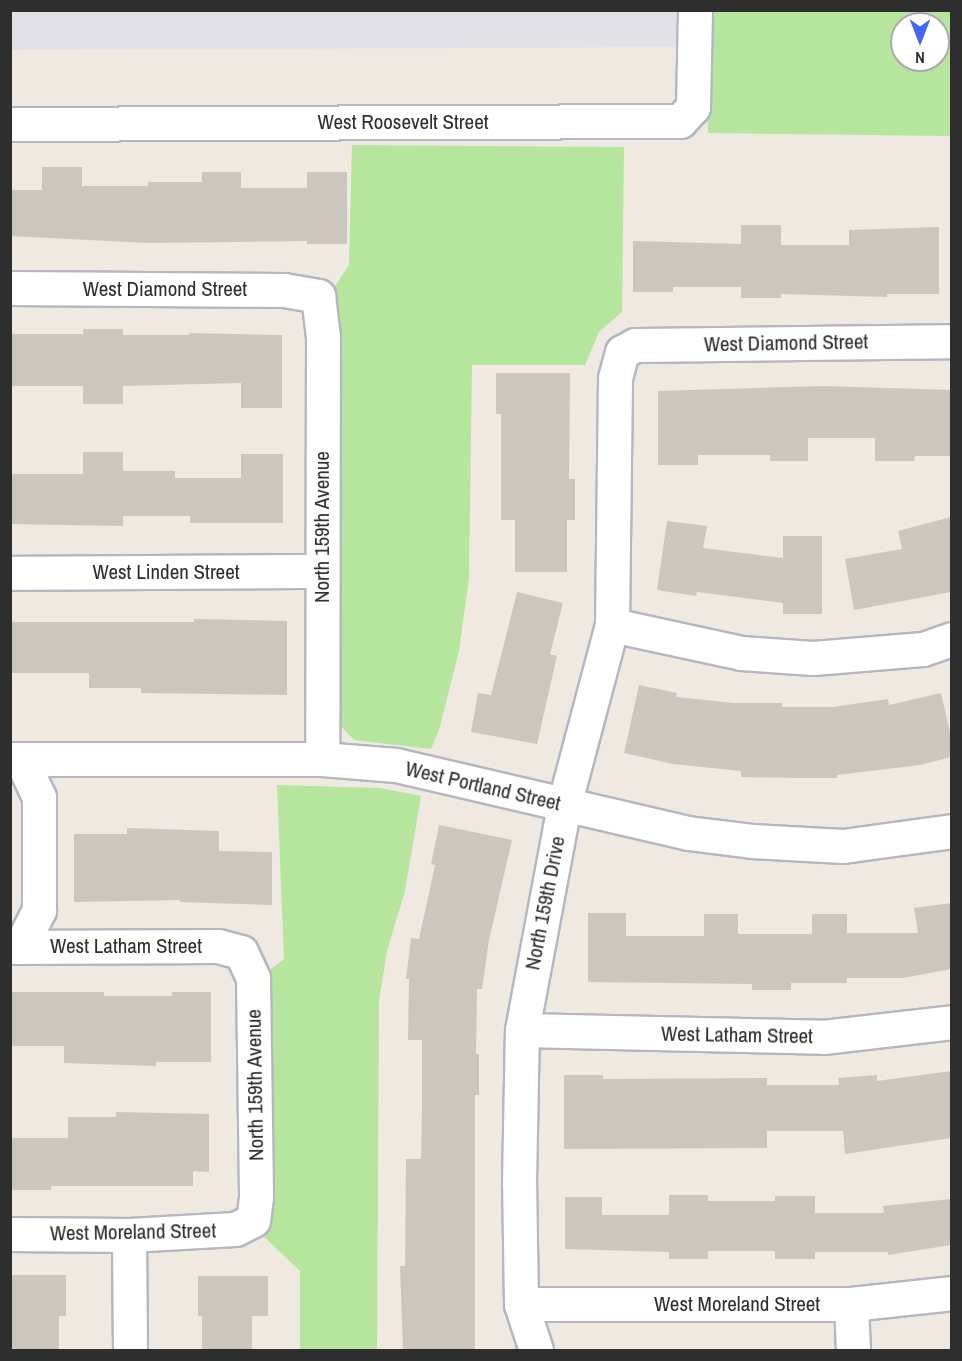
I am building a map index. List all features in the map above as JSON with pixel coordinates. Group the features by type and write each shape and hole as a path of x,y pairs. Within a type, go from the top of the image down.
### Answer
{"street":[{"name":"West Roosevelt Street","path":"10,124 680,121 693,107 695,10"},
{"name":"West Diamond Street","path":"10,288 284,290 318,296"},
{"name":"North 159th Avenue","path":"318,296 323,335 322,759"},
{"name":"West Diamond Street","path":"622,352 635,345 951,341"},
{"name":"North 159th Drive","path":"536,1350 521,1304 519,1183 522,1030 564,805 612,625 615,378 622,352"},
{"name":"West Linden Street","path":"10,573 322,571"},
{"path":"612,625 741,653 813,658 923,650 951,639"},
{"name":"West Portland Street","path":"14,766 322,759 396,765 687,833 752,841 843,846 951,831"},
{"path":"14,766 39,797 39,910 14,939"},
{"name":"West Latham Street","path":"14,939 218,946 241,952"},
{"name":"North 159th Avenue","path":"241,952 253,978 256,1197 253,1220"},
{"name":"West Latham Street","path":"522,1030 823,1037 951,1022"},
{"name":"West Moreland Street","path":"10,1234 129,1235 235,1229 253,1220"},
{"path":"129,1235 130,1350"},
{"name":"West Moreland Street","path":"521,1304 851,1304 951,1293"},
{"path":"851,1304 853,1350"}],"shaded area":[{"path":"10,11 684,11 684,47 11,50"}],"green space":[{"path":"710,11 951,11 951,136 708,133"},
{"path":"352,145 624,147 622,312 599,332 585,365 472,365 469,578 459,651 439,730 431,749 354,740 336,721 338,316 332,291 349,265"},
{"path":"277,785 380,788 421,796 405,891 387,951 379,1001 377,1350 300,1350 300,1271 259,1232 270,1168 271,969 284,959"}],"building":[{"path":"42,167 82,167 82,186 148,186 148,182 202,182 202,172 241,172 241,188 307,188 307,172 347,172 347,244 307,244 307,241 148,243 10,236 10,190 42,190"},
{"path":"741,225 781,225 781,245 849,245 849,230 939,227 939,294 887,294 887,297 781,294 781,298 741,298 741,287 673,287 673,292 633,292 633,241 741,244"},
{"path":"83,329 123,329 123,335 189,335 189,333 282,335 282,408 241,408 241,383 123,386 123,404 83,404 83,386 10,386 10,334 83,334"},
{"path":"496,373 570,373 569,479 575,479 575,520 567,520 567,572 515,572 515,520 501,520 501,414 496,414"},
{"path":"823,386 951,390 951,456 915,456 914,461 875,461 875,438 808,438 808,461 770,461 770,455 698,455 698,465 658,465 658,391"},
{"path":"83,452 123,452 123,471 175,471 175,478 241,478 241,454 283,454 283,523 190,523 190,516 123,516 123,526 10,524 10,474 83,474"},
{"path":"951,517 951,592 854,610 845,559 902,549 898,531"},
{"path":"667,521 707,526 703,548 783,558 783,536 822,536 822,614 783,614 783,603 697,592 696,596 657,590"},
{"path":"517,592 563,603 550,654 557,656 537,744 471,732 478,693 491,695"},
{"path":"194,619 287,621 287,695 141,693 141,688 89,688 89,673 10,673 10,622 194,622"},
{"path":"639,685 677,693 676,697 734,703 782,703 782,707 833,707 888,699 889,705 941,693 951,736 951,757 920,765 837,775 837,778 799,778 741,777 741,771 673,764 624,753"},
{"path":"439,825 512,840 489,940 482,989 477,989 476,1054 479,1054 479,1095 475,1095 475,1350 403,1350 400,1266 405,1266 406,1159 421,1159 422,1107 422,1040 408,1040 409,979 406,979 411,938 419,939 435,865 431,864"},
{"path":"127,828 219,831 219,851 272,852 272,905 180,902 180,900 74,902 74,834 127,834"},
{"path":"951,903 951,969 903,978 847,978 847,983 791,983 791,990 752,990 752,984 588,982 588,913 626,913 626,936 704,936 704,914 738,914 738,934 812,934 812,914 847,914 847,933 918,933 914,908"},
{"path":"11,992 104,992 104,996 172,996 172,992 211,992 211,1062 156,1062 156,1066 64,1063 64,1046 11,1046"},
{"path":"951,1071 951,1138 845,1154 843,1131 767,1131 767,1148 564,1149 564,1075 603,1075 603,1079 767,1078 767,1085 839,1085 838,1078 877,1075 877,1081"},
{"path":"116,1112 209,1114 209,1172 193,1171 193,1186 51,1186 51,1190 11,1190 11,1138 68,1138 68,1117 116,1117"},
{"path":"669,1195 708,1195 708,1201 775,1201 775,1196 815,1196 815,1213 884,1213 883,1206 951,1199 951,1245 888,1255 888,1252 815,1252 815,1259 775,1259 775,1251 708,1251 708,1259 669,1259 669,1252 565,1249 565,1197 602,1197 602,1215 669,1215"},
{"path":"10,1275 66,1275 66,1316 59,1316 59,1350 10,1350"},
{"path":"198,1276 268,1276 268,1316 252,1316 252,1350 202,1350 202,1316 198,1316"}]}
